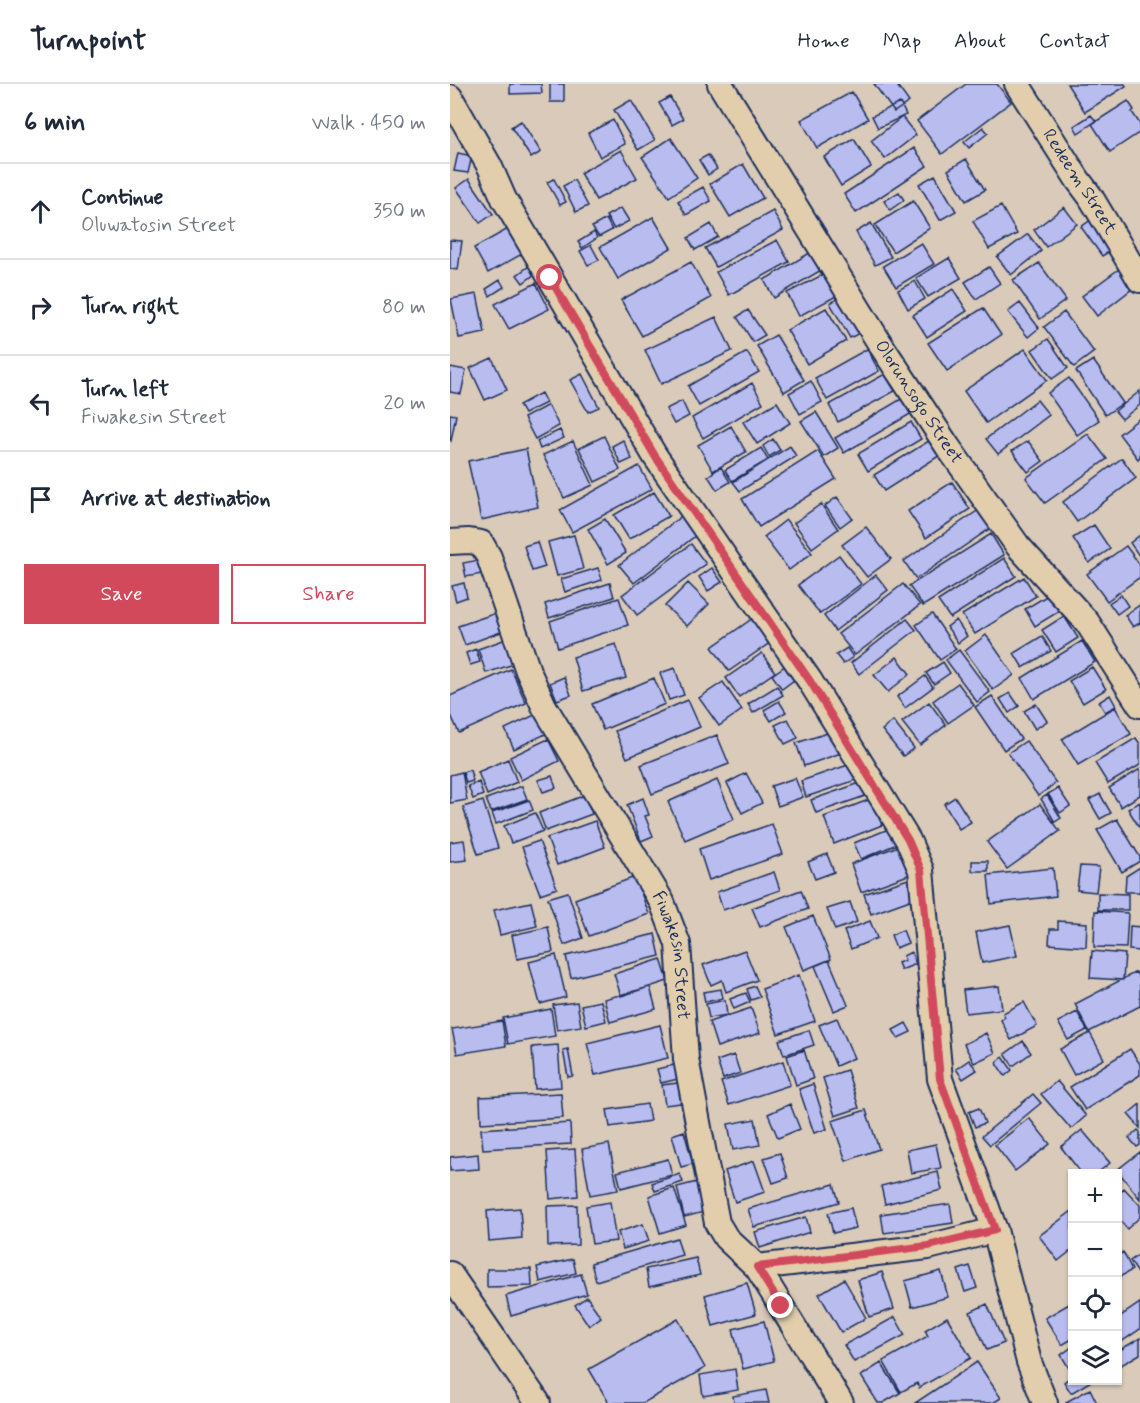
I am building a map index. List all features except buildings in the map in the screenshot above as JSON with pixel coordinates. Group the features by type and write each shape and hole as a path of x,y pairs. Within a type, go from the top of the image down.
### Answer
{"street":[{"name":"Olorunsogo Street","path":"720,84 879,342 948,447 1017,546 1087,622 1140,705"},
{"name":"Redeem Street","path":"1017,84 1090,196 1140,280"},
{"path":"450,97 490,167 504,199 655,456 810,681 908,840 921,870 940,1079 995,1230 1029,1362 1045,1403"},
{"name":"Fiwakesin Street","path":"450,542 481,543 489,557 528,671 543,706 662,902 678,944 686,1059 717,1223 726,1238 757,1267 841,1403"},
{"path":"757,1267 928,1246 995,1230"},
{"path":"450,1274 538,1403"}],"route":[{"path":"550,278 655,456 810,681 908,840 921,870 940,1079 995,1230 928,1246 757,1267 781,1306"}]}
